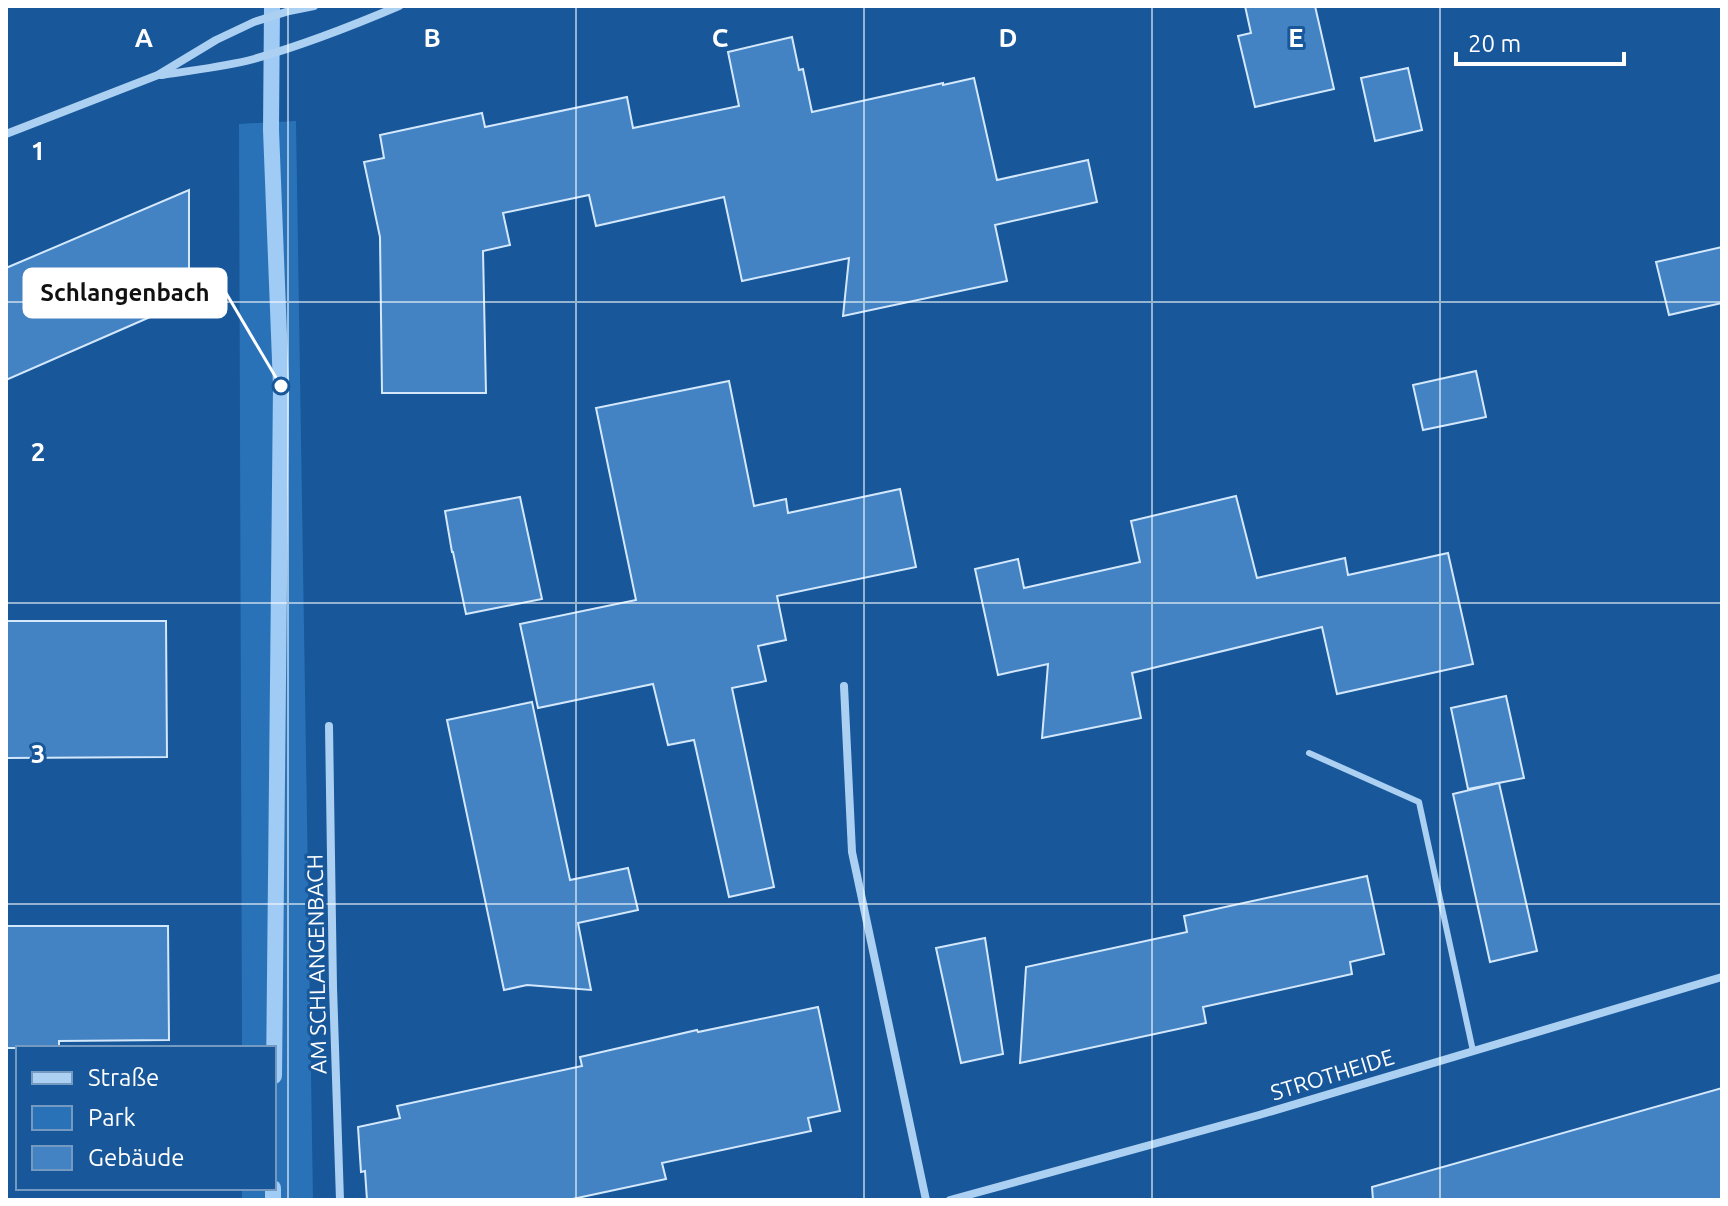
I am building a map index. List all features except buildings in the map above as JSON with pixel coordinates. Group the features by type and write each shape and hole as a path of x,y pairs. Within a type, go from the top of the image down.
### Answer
{"street":[{"path":"6,134 158,75 216,40 254,22 314,6"},
{"path":"158,75 255,58 344,29 399,6"},
{"path":"844,686 852,852 926,1200"},
{"name":"AM SCHLANGENBACH","path":"329,726 340,1200"},
{"name":"STROTHEIDE","path":"950,1200 1259,1115 1722,977"}],"lane":[{"path":"1309,753 1419,802 1473,1051"}],"green space":[{"path":"296,121 313,1200 242,1200 242,1190 276,1190 276,1046 242,1046 239,124"}],"waterway":[{"path":"272,6 271,130 281,386 274,1046"},
{"path":"273,1190 273,1200"}],"place":[{"name":"Schlangenbach","path":"281,386"}]}
